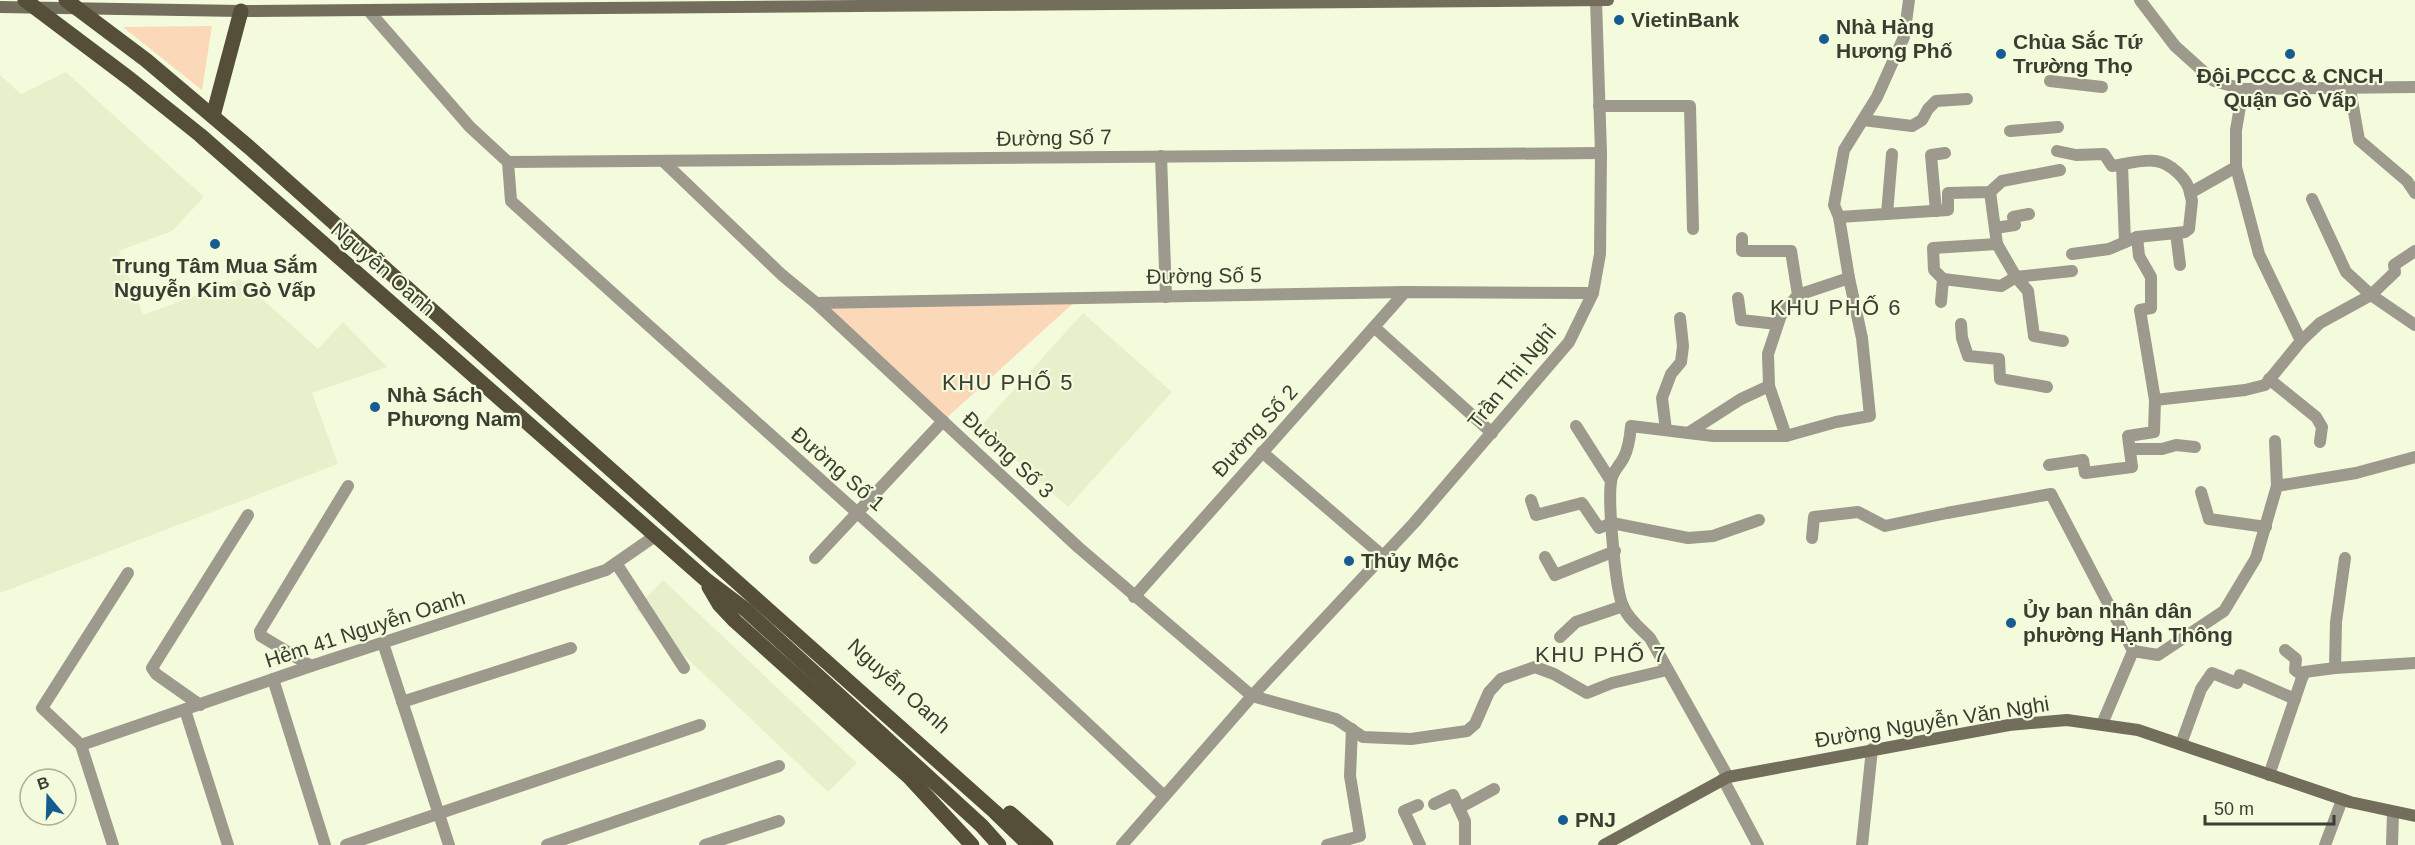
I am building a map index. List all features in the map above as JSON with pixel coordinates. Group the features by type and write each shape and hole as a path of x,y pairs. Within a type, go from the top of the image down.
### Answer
{"main road":[{"path":"0,7 72,4 241,11 368,10 531,4 1608,0"},
{"name":"Nguyễn Oanh","path":"30,4 200,135 705,579 751,604"},
{"name":"Nguyễn Oanh","path":"72,4 146,60 213,116 719,565 751,604"},
{"path":"213,116 241,11"},
{"name":"Nguyễn Oanh","path":"719,565 762,591 1046,845"},
{"name":"Nguyễn Oanh","path":"705,579 719,604 735,621 909,777 972,845"},
{"path":"751,604 999,845"},
{"path":"751,604 995,812 1029,845"},
{"name":"Đường Nguyễn Văn Nghi","path":"1604,845 1725,778 1872,749 2019,724 2067,720 2138,730 2342,800 2415,816"}],"street":[{"name":"Trần Thị Nghỉ","path":"1164,796 1252,696 1383,556 1569,342 1593,292 1600,254 1601,153 1596,0"},
{"path":"1758,845 1650,638 1623,606 1612,523 1611,481 1616,467 1624,458 1631,426 1713,436 1786,436 1835,422 1870,416 1862,338 1839,217 1834,205 1844,150 1877,97 1904,37 1909,0"},
{"path":"2140,0 2175,46 2214,81 2243,89 2415,87"},
{"path":"368,10 470,127 508,162"},
{"path":"2050,81 2102,87"},
{"path":"2350,88 2359,140 2407,181 2415,193"},
{"path":"2243,89 2236,130 2236,167 2259,254 2301,341"},
{"path":"1863,120 1912,126 1922,120 1928,108 1936,101 1967,99"},
{"path":"1599,106 1690,106 1693,229"},
{"path":"2010,131 2058,127"},
{"path":"2057,151 2104,154 2112,166 2157,160 2178,172 2190,187 2192,201 2189,229 2185,232 2137,237 2109,249 2072,254"},
{"name":"Đường Số 7","path":"508,162 1601,153"},
{"path":"1936,211 1931,156 1945,153"},
{"path":"1887,214 1892,154"},
{"path":"1161,156 1166,297"},
{"name":"Đường Số 1","path":"508,162 511,201 695,369 998,639 1164,796"},
{"name":"Đường Số 3","path":"664,162 782,275 816,303 1134,597 1252,696"},
{"path":"2122,165 2125,242"},
{"path":"2190,193 2236,167"},
{"path":"1839,217 1948,210 1948,193 1990,192 2002,181 2060,170"},
{"path":"1990,192 1997,244 2016,278 2028,291 2034,336 2063,341"},
{"path":"2312,199 2346,272 2371,295 2415,325"},
{"path":"1995,228 2014,225 2013,217 2029,214"},
{"path":"2176,233 2180,265"},
{"path":"2049,465 2084,460 2085,473 2132,467 2128,436 2154,432 2155,400 2140,310 2151,308 2151,277 2139,256 2137,237"},
{"path":"1742,238 1742,251 1791,251 1798,295"},
{"path":"1997,244 1933,248 1934,270 1943,279 2001,286 2016,278 2072,271"},
{"path":"2155,400 2244,390 2265,385 2301,341 2320,323 2371,295 2395,272 2394,265 2415,251"},
{"path":"1786,436 1769,386 1768,354 1780,315 1798,295 1849,278"},
{"path":"1941,302 1943,279"},
{"name":"Đường Số 5","path":"816,303 1405,292 1593,292"},
{"name":"Đường Số 2","path":"1134,597 1405,292"},
{"path":"1738,298 1741,320 1778,324"},
{"path":"1666,430 1662,398 1671,374 1681,362 1683,346 1680,318"},
{"path":"1961,324 1962,338 1968,356 1999,359 2000,379 2047,387"},
{"path":"1374,327 1492,433"},
{"path":"2270,379 2316,417 2322,427 2320,442"},
{"path":"1688,433 1741,399 1769,386"},
{"path":"815,558 943,421"},
{"path":"1576,426 1611,481"},
{"path":"2133,651 2158,655 2224,611 2256,558 2266,527 2277,486 2275,441"},
{"path":"2130,449 2162,449 2176,445 2195,447"},
{"path":"1262,452 1383,556"},
{"path":"2277,486 2356,473 2415,457"},
{"path":"311,666 261,636 260,631 348,486"},
{"path":"2201,492 2209,519 2266,527"},
{"path":"1812,538 1814,517 1858,512 1885,526 2051,494 2133,651"},
{"path":"1531,500 1536,515 1582,503 1599,528 1612,523 1688,538 1713,536 1760,520"},
{"path":"200,705 156,674 153,668 248,515"},
{"name":"Hẻm 41 Nguyễn Oanh","path":"81,745 311,666 606,570 655,536"},
{"path":"1545,557 1555,575 1615,551"},
{"path":"2335,668 2336,622 2345,558"},
{"path":"616,563 684,668"},
{"path":"113,845 81,745 42,708 128,573"},
{"path":"1560,637 1576,622 1623,606"},
{"path":"383,643 449,845"},
{"path":"402,702 571,648"},
{"path":"2285,650 2296,659 2295,670 2303,676"},
{"path":"2102,724 2133,651"},
{"path":"2269,775 2304,672 2415,663"},
{"path":"1252,696 1336,719 1364,737 1411,739 1467,731 1475,724 1489,692 1501,679 1535,667 1554,674 1587,693 1612,683 1667,670"},
{"path":"2181,744 2201,689 2212,673 2237,683 2240,675 2295,699"},
{"path":"273,679 325,845"},
{"path":"185,710 228,845"},
{"path":"346,845 700,725"},
{"path":"1327,845 1360,836 1350,776 1352,729"},
{"path":"1862,845 1872,749"},
{"path":"547,845 571,841 779,766"},
{"path":"1459,807 1494,789"},
{"path":"1434,804 1453,795 1465,820 1465,845"},
{"path":"1122,845 1164,796"},
{"path":"2325,845 2342,800"},
{"path":"1418,805 1404,811 1420,845"},
{"path":"2392,845 2393,813"},
{"path":"705,845 779,820"}],"shaded area":[{"path":"212,26 202,90 123,27"},
{"path":"66,72 204,197 172,231 119,251 143,315 240,279 318,349 343,322 387,367 312,393 338,464 0,593 0,75 21,94"},
{"path":"1079,298 943,421 816,303"},
{"path":"1083,313 1172,392 1068,507 980,427"},
{"path":"663,580 857,763 828,792 635,609"}],"place":[{"name":"VietinBank","path":"1619,20"},
{"name":"Nhà Hàng Hương Phố","path":"1824,39"},
{"name":"Chùa Sắc Tứ Trường Thọ","path":"2001,54"},
{"name":"Đội PCCC & CNCH Quận Gò Vấp","path":"2290,54"},
{"name":"Trung Tâm Mua Sắm Nguyễn Kim Gò Vấp","path":"215,244"},
{"name":"Nhà Sách Phương Nam","path":"375,407"},
{"name":"Thủy Mộc","path":"1349,561"},
{"name":"Ủy ban nhân dân phường Hạnh Thông","path":"2011,623"},
{"name":"PNJ","path":"1563,820"}],"district":[{"name":"KHU PHỐ 6","path":"1836,307"},
{"name":"KHU PHỐ 5","path":"1008,382"},
{"name":"KHU PHỐ 7","path":"1601,654"}]}
